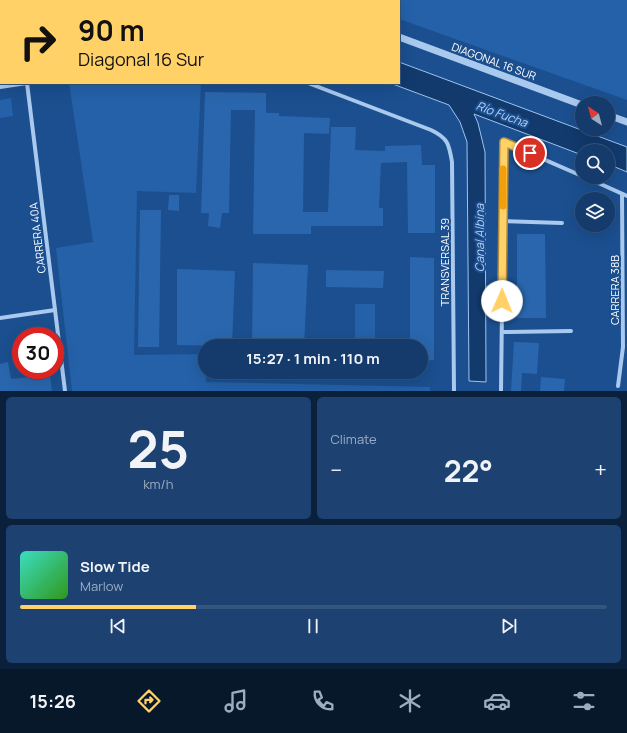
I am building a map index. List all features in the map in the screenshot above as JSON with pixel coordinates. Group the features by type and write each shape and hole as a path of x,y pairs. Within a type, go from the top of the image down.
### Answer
{"street":[{"name":"DIAGONAL 16 SUR","path":"400,37 575,102"},
{"path":"0,87 20,84"},
{"name":"CARRERA 40A","path":"27,84 65,391"},
{"name":"TRANSVERSAL 39","path":"311,84 442,135 449,145 452,162 454,391"},
{"path":"615,118 627,122"},
{"path":"501,391 504,142 575,173"},
{"path":"600,184 627,196"},
{"name":"CARRERA 38B","path":"618,386 625,347 622,194"},
{"path":"503,221 562,223"},
{"path":"0,318 55,310"},
{"path":"502,332 571,331"}],"shaded area":[{"path":"400,0 627,0 627,100 400,19"},
{"path":"69,84 201,84 196,193 137,191 134,355 198,354 198,379 206,379 206,382 430,387 430,391 72,391 56,248 93,242"},
{"path":"11,98 13,116 0,118 0,100"},
{"path":"355,304 375,304 375,339 355,339"}],"water":[{"path":"400,62 575,128 575,136 597,136 627,147 627,172 615,167 615,144 575,144 575,152 474,114 478,123 485,152 486,382 469,381 467,142 460,122 449,105 393,84 400,84"}],"building":[{"path":"205,92 266,93 266,113 279,113 279,116 330,118 329,134 304,133 303,212 328,212 331,127 356,127 355,150 385,151 385,146 421,145 422,165 435,165 435,233 408,233 407,162 381,163 379,208 383,208 383,226 311,226 311,234 253,234 255,110 231,110 229,213 222,213 220,228 208,226 209,213 201,213"},
{"path":"169,195 179,195 179,211 168,210"},
{"path":"140,210 161,210 159,347 138,347"},
{"path":"517,234 545,234 546,318 517,318"},
{"path":"410,257 434,258 434,360 428,360 428,339 410,339"},
{"path":"253,263 308,265 304,339 252,339"},
{"path":"177,269 235,271 232,339 198,339 198,345 177,345"},
{"path":"326,270 384,271 383,288 326,287"},
{"path":"514,342 539,343 537,374 522,373 521,391 511,391"},
{"path":"8,362 11,379 50,379 52,391 0,391 0,364"},
{"path":"541,377 565,379 564,391 540,391"}],"slow traffic":[{"path":"503,169 503,206"}],"route":[{"path":"502,301 504,142 530,153"}],"water label":[{"name":"Río Fucha","path":"502,114"},
{"name":"Canal Albina","path":"479,238"}]}
